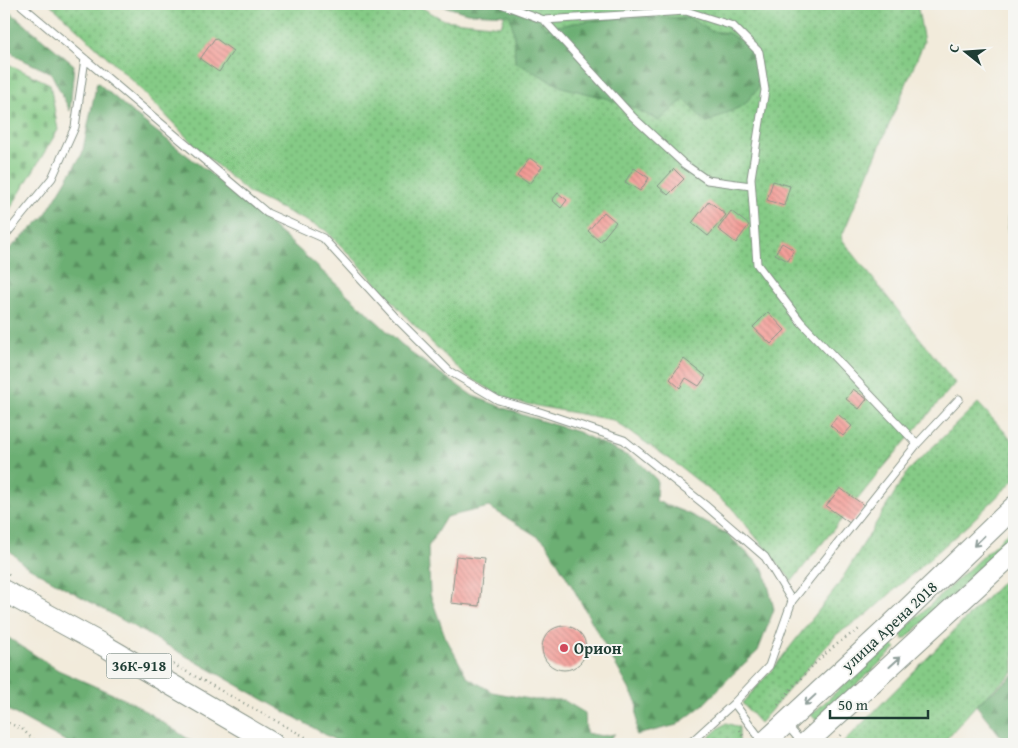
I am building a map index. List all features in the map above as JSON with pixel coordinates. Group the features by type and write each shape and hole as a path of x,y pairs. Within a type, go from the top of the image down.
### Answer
{"main road":[{"name":"улица Арена 2018","path":"763,744 887,629 1014,507"},
{"name":"улица Арена 2018","path":"804,744 1014,552"},
{"name":"36К-918","path":"4,591 103,645 273,744"}],"lane":[{"path":"20,4 267,213 323,238 396,318 449,371 498,400 624,440 705,505 765,557 792,601"},
{"path":"501,4 544,20 686,11 733,26 759,52 765,90 751,178 757,264 801,322 917,444"},
{"path":"544,20 633,117 684,164 707,180 751,186"},
{"path":"4,237 52,178 75,126 85,59"},
{"path":"689,744 734,703 769,666 792,601 917,444 959,399"},
{"path":"734,703 763,744"},
{"path":"785,723 804,744"}],"path":[{"path":"4,721 22,729 38,744"},
{"path":"739,727 743,736 740,744"}],"green space":[{"path":"50,4 415,4 444,20 501,26 508,4 917,4 924,42 841,238 955,383 882,469 792,581 731,507 674,462 613,420 510,401 465,375 413,324 325,230 249,193 197,148 133,81"},
{"path":"437,4 523,4 546,28 593,20 634,17 689,18 711,31 728,33 751,48 760,64 758,88 744,105 706,123 684,99 659,121 634,108 562,87 515,62 514,34 510,15 467,13"},
{"path":"4,7 74,65 70,111 51,73 19,58 4,47"},
{"path":"4,62 50,84 58,130 10,209 4,214"},
{"path":"97,82 134,114 224,184 296,247 411,353 473,396 523,415 578,432 638,461 657,480 656,501 687,513 726,533 764,569 774,609 758,651 703,705 677,725 636,735 637,703 545,541 489,507 446,517 428,547 430,594 445,636 467,677 492,692 534,700 563,700 585,713 586,733 602,736 615,734 605,744 342,744 23,564 4,545 4,254 44,217 82,154"},
{"path":"1014,174 1014,283 1008,229"},
{"path":"978,403 1014,442 1014,480 970,523 865,616 837,634 760,723 742,703 776,665 837,587 908,471"},
{"path":"1014,527 1014,540 904,640 900,633"},
{"path":"1014,570 1014,672 976,705 942,744 842,744"},
{"path":"4,635 58,670 133,703 196,744 71,744 4,708"},
{"path":"890,642 896,648 817,721 811,715"},
{"path":"1014,675 1014,744 1007,744 976,705"},
{"path":"726,723 739,727 739,744 701,744 719,728"}],"building":[{"path":"215,38 233,51 219,72 200,59"},
{"path":"530,158 542,167 529,184 517,175"},
{"path":"634,168 649,178 640,191 625,182"},
{"path":"674,169 684,179 668,195 658,186"},
{"path":"773,181 790,186 784,206 767,200"},
{"path":"558,193 567,200 561,208 552,200"},
{"path":"709,201 726,215 708,236 692,223"},
{"path":"731,211 749,225 736,243 718,229"},
{"path":"604,212 616,222 600,242 588,231"},
{"path":"782,243 794,250 788,261 775,254"},
{"path":"768,312 785,330 771,344 753,327"},
{"path":"684,359 706,376 699,386 686,378 680,388 670,379"},
{"path":"853,389 867,399 859,409 846,399"},
{"path":"839,415 852,426 843,436 830,425"},
{"path":"840,488 865,506 851,524 826,506"},
{"path":"456,556 484,559 479,606 451,603"},
{"name":"Орион","path":"568,626 580,632 585,639 585,657 580,664 573,669 560,670 548,664 543,657 542,644 548,632 555,627"}],"place":[{"name":"Орион","path":"564,648"}]}
